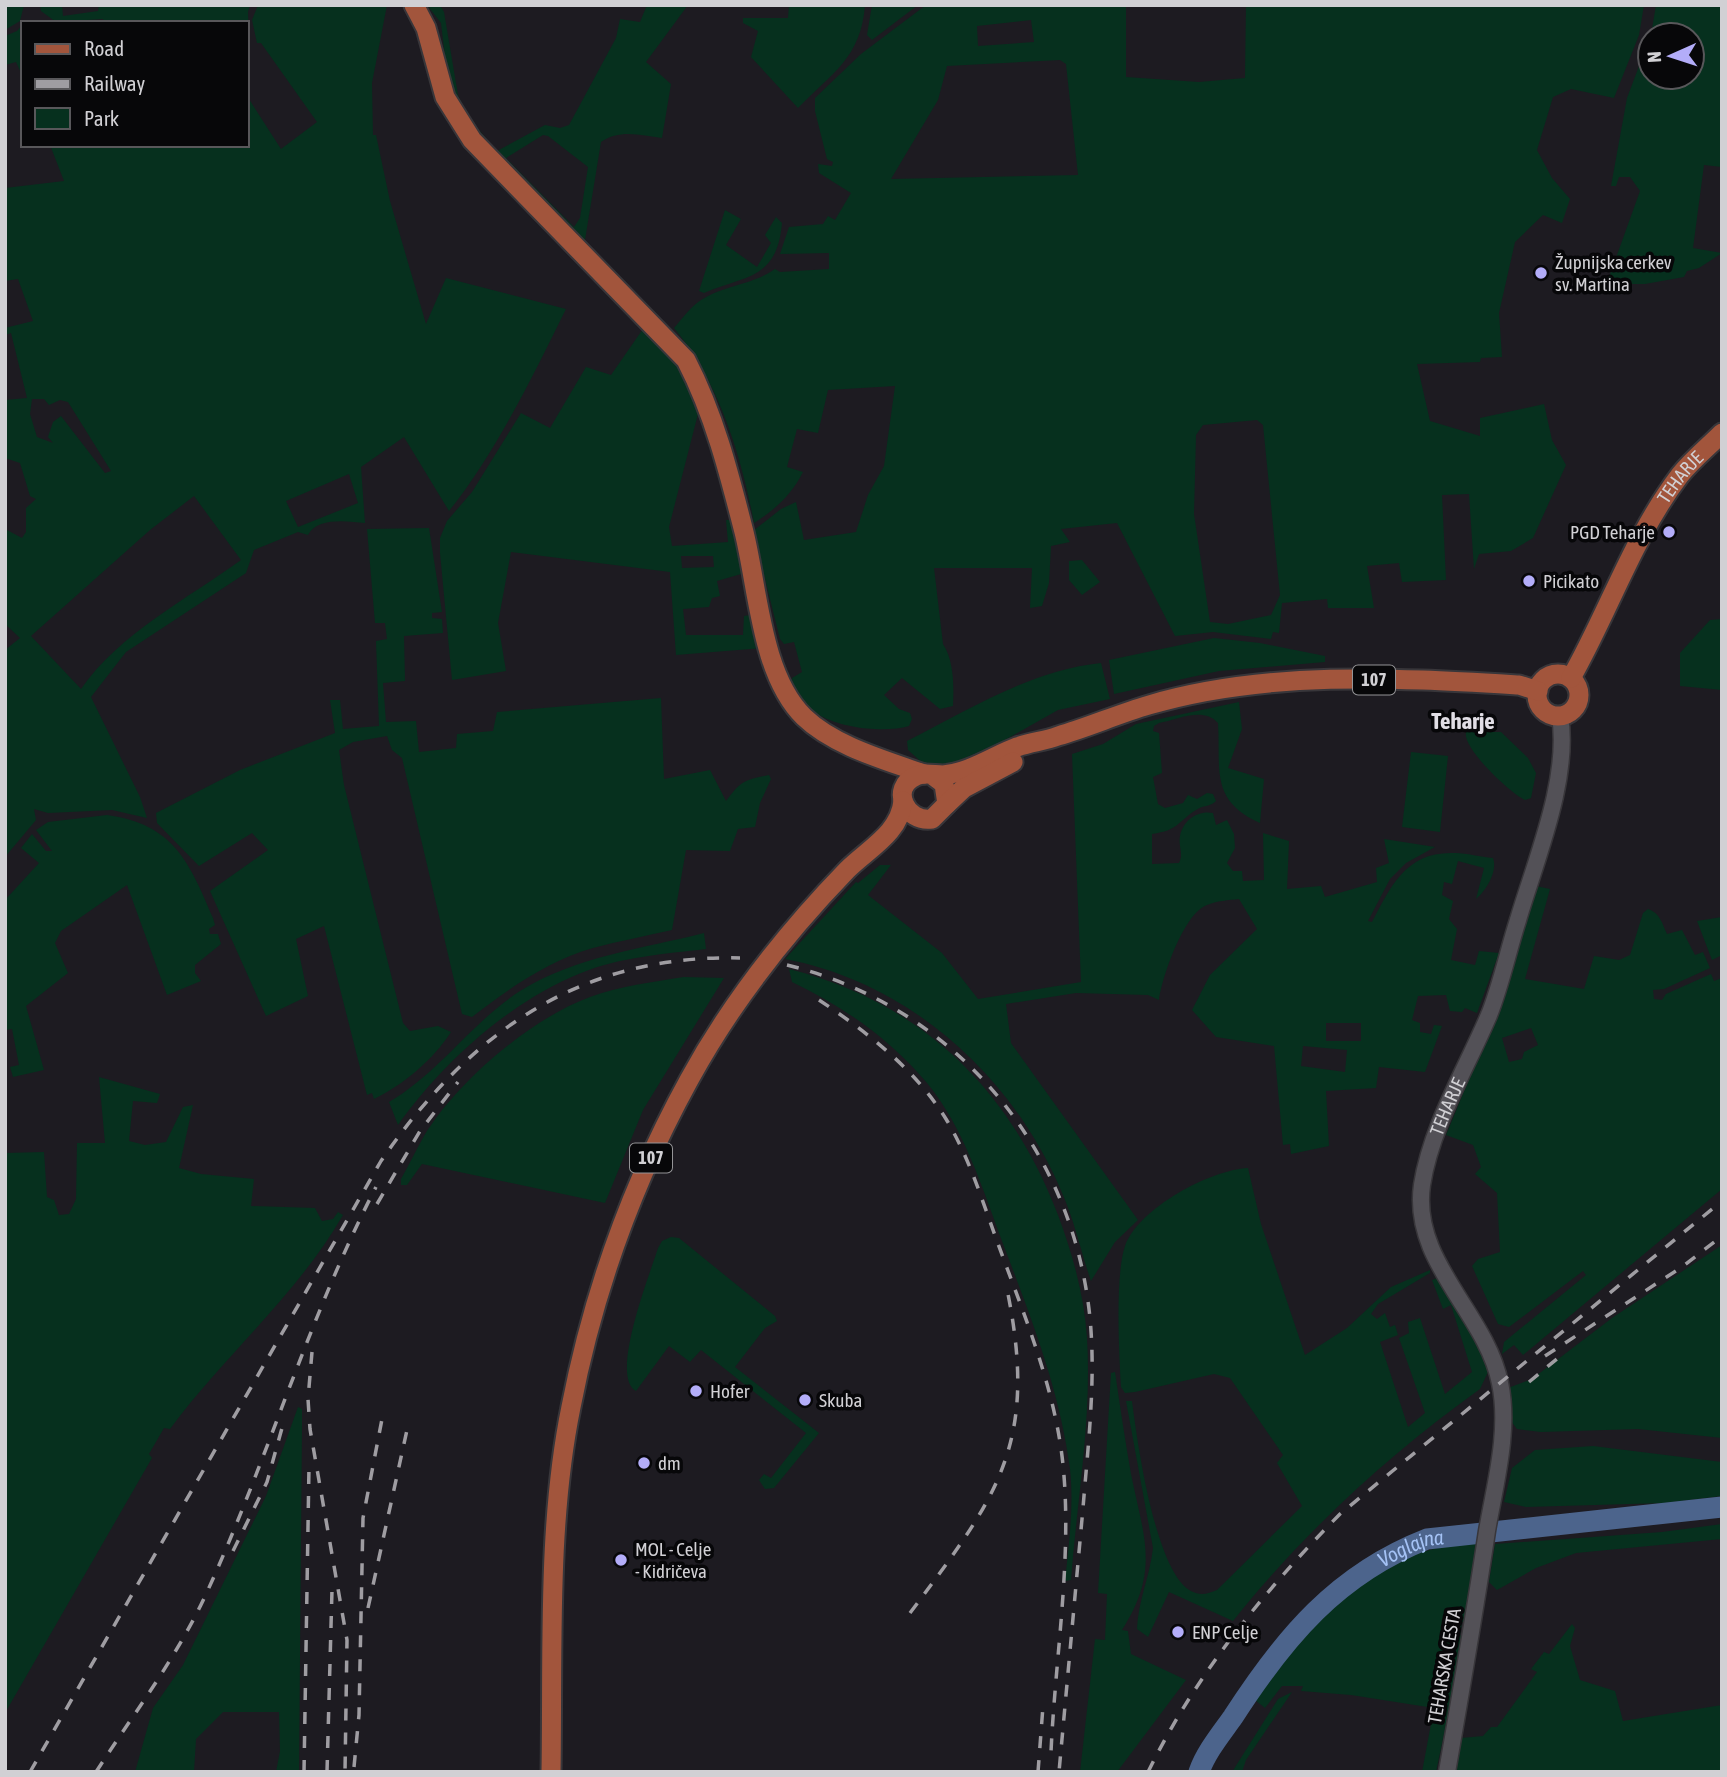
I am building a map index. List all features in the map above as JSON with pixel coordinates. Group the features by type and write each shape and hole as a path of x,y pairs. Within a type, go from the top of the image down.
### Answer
{"main road":[{"path":"414,5 426,28 445,97 472,140 685,360 704,395 717,431 744,533 773,662 782,688 806,719 833,737 928,774 944,784 947,804"},
{"name":"TEHARJE","path":"1571,678 1633,548 1681,474 1722,433"},
{"path":"1552,674 1571,678 1580,695 1577,705 1560,716 1543,709 1538,691 1542,681 1552,674"},
{"name":"107","path":"551,1772 559,1494 570,1409 608,1261 658,1142 714,1036 753,978 847,871 894,827 910,780 928,774 964,770 1030,743 1056,737 1150,705 1209,691 1275,682 1443,680 1519,685 1538,691"},
{"name":"107","path":"822,900 853,878 908,830 925,820 939,816 947,804 968,786 1056,737"},
{"path":"874,755 911,814 925,820"}],"street":[{"name":"TEHARJE","path":"1482,1566 1500,1456 1500,1381 1492,1357 1473,1320 1434,1258 1424,1224 1422,1186 1437,1135 1490,1011 1550,812 1562,759 1560,716"},
{"name":"TEHARSKA CESTA","path":"1447,1772 1482,1566"}],"green space":[{"path":"5,5 24,5 20,21 5,30"},
{"path":"40,5 62,5 63,16 98,11 99,5 250,5 249,42 248,21 55,21 41,11"},
{"path":"258,5 387,5 372,83 373,135 376,135 390,201 426,324 446,278 566,309 498,439 449,511 404,437 361,467 365,523 325,523 312,529 308,535 298,532 254,550 246,573 126,652 91,697 140,797 147,818 112,810 48,813 34,809 36,820 5,857 5,650 20,638 5,624 5,529 22,538 26,532 26,508 36,499 30,496 20,463 5,458 5,400 27,398 11,333 5,335 5,328 33,321 18,279 5,281 5,188 64,181 51,147 248,147 248,98 281,149 317,122 261,43 257,43 252,20","holes":["32,399 44,399 49,405 60,400 68,402 111,471 105,473 61,416 53,422 48,437 53,443 37,437 30,414","349,474 358,503 298,527 286,501","194,496 241,560 134,634 114,651 81,689 31,636 150,530"]},
{"path":"427,5 440,5 444,12 458,95 468,117 497,151 545,125 560,128 569,125 616,38 620,19 640,22 647,5 688,5 646,62 671,84 662,138 623,134 601,142 584,246 458,111 447,74 441,23","holes":["543,135 588,167 580,218 574,227 506,158"]},
{"path":"789,5 865,5 858,39 851,52 798,108 751,57 758,31 743,23 743,18 788,18"},
{"path":"872,5 918,5 872,40 867,35"},
{"path":"926,5 1126,5 1126,77 1199,82 1245,78 1246,5 1644,5 1641,21 1636,21 1636,43 1614,98 1571,89 1553,97 1537,150 1552,178 1570,199 1562,223 1543,215 1515,242 1499,313 1502,357 1481,358 1480,362 1417,364 1430,421 1480,436 1480,418 1544,404 1552,440 1566,465 1533,538 1511,551 1479,554 1474,569 1469,494 1442,495 1446,580 1402,582 1399,563 1367,566 1374,608 1328,608 1327,599 1282,603 1279,633 1273,632 1271,639 1213,632 1175,636 1117,523 1061,529 1070,542 1051,546 1049,583 1042,606 1030,608 1032,568 934,568 943,644 952,674 953,706 940,709 902,678 884,695 899,709 910,713 912,719 909,726 894,729 858,727 821,716 806,706 796,694 792,678 802,672 794,642 784,644 780,639 753,531 781,509 796,502 804,540 856,532 868,495 884,466 895,386 828,390 818,433 797,429 787,467 803,472 799,480 782,501 754,523 726,420 704,372 674,328 706,297 766,275 775,269 780,272 829,269 829,253 780,254 789,227 823,224 828,216 835,220 851,193 819,173 818,164 832,166 833,162 827,159 815,111 815,98 861,54","holes":["1031,20 1034,42 978,46 977,26","1060,60 1066,64 1078,175 891,179 938,100 947,66","1257,420 1263,425 1280,595 1271,615 1228,624 1210,622 1194,514 1196,435 1203,425"]},
{"path":"1656,5 1722,7 1722,167 1704,165 1693,248 1722,253 1699,268 1687,271 1684,277 1645,284 1622,284 1608,280 1640,191 1630,177 1619,177 1616,186 1611,186 1627,98 1636,74 1636,91 1706,91 1706,21 1653,21"},
{"path":"21,26 21,73 16,62 5,65 5,36"},
{"path":"725,210 741,219 726,245 757,267 771,243 765,235 776,217 782,223 779,242 774,255 757,273 704,293 699,291"},
{"path":"645,326 682,373 699,410 669,527 672,546 728,542 726,520 734,520 748,572 717,581 720,596 712,598 709,607 683,609 686,635 743,635 744,616 756,614 763,648 676,655 670,572 511,552 498,623 506,671 452,680 440,553 440,538 447,521 472,492 521,413 550,428 586,367 611,375","holes":["681,556 713,556 714,567 682,568"]},
{"path":"429,528 442,612 432,613 432,618 442,619 443,633 404,636 405,681 383,683 386,722 416,721 419,752 456,748 457,734 493,731 497,712 661,698 664,779 710,770 726,801 744,782 769,775 771,779 760,803 755,827 738,829 730,851 686,850 672,930 593,948 560,960 514,986 472,1017 462,1014 402,758 392,750 387,736 353,742 339,750 344,785 403,1023 410,1031 438,1026 451,1032 417,1071 374,1099 372,1093 367,1095 324,926 296,939 308,996 266,1016 210,891 268,850 252,833 199,866 157,823 156,813 240,770 335,733 330,700 340,700 343,729 379,726 376,641 387,639 385,623 375,623 367,529"},
{"path":"1082,560 1100,582 1082,595 1069,580 1069,561"},
{"path":"1722,619 1722,690 1680,686 1680,653 1710,620"},
{"path":"1214,638 1260,643 1325,656 1325,662 1219,671 1114,694 1109,660"},
{"path":"1101,663 1110,699 1058,710 996,745 941,768 927,767 908,750 907,741 1001,693 1050,674"},
{"path":"1239,702 1242,729 1228,768 1264,779 1260,823 1232,804 1225,793 1219,769 1218,723 1205,715 1197,715 1154,726 1153,731 1159,733 1162,773 1153,777 1158,804 1165,808 1183,803 1188,795 1197,799 1207,793 1213,794 1216,801 1196,810 1173,828 1152,834 1152,864 1179,863 1180,836 1184,825 1192,817 1207,812 1213,813 1216,825 1227,820 1234,834 1235,848 1227,863 1233,871 1242,871 1243,881 1264,880 1263,833 1289,841 1287,889 1321,886 1325,897 1377,882 1376,868 1389,863 1384,839 1435,847 1406,863 1390,879 1368,921 1372,922 1394,884 1412,864 1438,854 1455,853 1493,858 1494,869 1490,880 1476,899 1484,868 1458,861 1452,884 1444,882 1442,895 1453,901 1449,919 1457,929 1451,960 1475,965 1479,951 1499,953 1477,1013 1465,1008 1462,1012 1450,1011 1446,995 1418,996 1412,1020 1420,1023 1420,1032 1431,1034 1434,1025 1442,1026 1425,1072 1379,1067 1376,1088 1326,1091 1329,1146 1291,1154 1290,1144 1283,1145 1274,1046 1216,1037 1192,1010 1210,975 1257,929 1239,899 1207,905 1198,910 1190,920 1169,962 1159,1000 1148,995 1076,993 1006,1004 1011,1043 1138,1220 1115,1242 1091,1281 1063,1195 1042,1152 1017,1112 987,1075 953,1042 915,1013 875,989 831,971 785,959 856,882 880,865 891,865 868,895 942,953 978,999 1081,982 1072,754 1103,744 1136,724","holes":["1326,1023 1361,1023 1361,1041 1326,1041","1303,1046 1347,1050 1345,1072 1301,1066"]},
{"path":"1466,732 1501,732 1528,758 1536,773 1531,798 1525,800 1518,796 1488,769 1471,748"},
{"path":"1411,752 1448,756 1440,832 1402,827"},
{"path":"107,815 148,827 176,848 196,879 213,918 215,925 209,929 210,934 218,934 221,944 195,965 195,973 201,981 167,995 127,885 61,931 55,943 68,973 26,1006 44,1070 13,1077 10,1067 19,1065 12,1029 5,1030 5,900 39,863 21,848 32,834 46,851 52,851 36,830 48,822"},
{"path":"1536,886 1550,889 1525,979 1584,989 1594,956 1619,960 1630,955 1643,913 1648,909 1658,916 1667,934 1682,930 1695,955 1703,952 1710,968 1664,989 1653,990 1654,999 1662,1000 1666,994 1711,974 1714,981 1722,978 1722,1189 1523,1355 1514,1345 1502,1354 1504,1342 1586,1275 1583,1271 1509,1327 1498,1324 1472,1266 1478,1259 1500,1252 1497,1193 1475,1174 1481,1167 1473,1145 1446,1135 1505,992","holes":["1531,1028 1538,1045 1524,1052 1522,1059 1509,1062 1502,1038"]},
{"path":"1722,917 1722,955 1712,960 1697,921"},
{"path":"704,933 706,949 611,963 554,985 528,1000 503,1017 456,1057 398,1125 389,1102 424,1077 486,1017 520,991 587,961"},
{"path":"789,969 836,984 880,1004 919,1028 955,1057 987,1090 1014,1128 1038,1170 1058,1215 1073,1260 1087,1338 1086,1429 1071,1580 1065,1581 1071,1483 1059,1410 1033,1325 962,1139 940,1100 897,1052 848,1013 792,982"},
{"path":"684,977 724,978 643,1110 605,1203 422,1164 407,1185 401,1185 401,1179 438,1115 475,1074 520,1036 567,1007 601,993"},
{"path":"99,1077 160,1094 157,1103 133,1101 129,1141 145,1145 166,1142 183,1107 193,1105 179,1168 201,1174 254,1179 251,1206 315,1208 322,1221 333,1219 338,1212 343,1215 325,1244 282,1299 170,1429 164,1428 149,1454 152,1458 5,1713 5,1153 44,1152 47,1197 54,1200 59,1215 69,1214 76,1199 77,1143 105,1143"},
{"path":"1248,1168 1261,1224 1305,1355 1347,1328 1391,1287 1430,1270 1430,1273 1378,1304 1371,1314 1377,1319 1385,1313 1390,1327 1395,1325 1398,1335 1380,1342 1408,1427 1425,1413 1399,1338 1409,1333 1408,1322 1420,1318 1445,1394 1472,1372 1451,1305 1443,1309 1432,1280 1439,1277 1483,1353 1488,1372 1480,1389 1380,1468 1318,1526 1233,1621 1169,1592 1148,1637 1137,1629 1153,1548 1126,1401 1132,1401 1143,1473 1158,1533 1167,1559 1178,1579 1191,1591 1204,1594 1217,1590 1302,1506 1277,1463 1283,1455 1230,1378 1214,1374 1125,1393 1121,1387 1118,1315 1120,1276 1125,1246 1133,1232 1160,1205 1178,1194 1215,1176"},
{"path":"671,1237 679,1238 775,1316 777,1321 765,1328 735,1367 819,1433 774,1488 765,1489 759,1480 764,1474 771,1478 806,1433 701,1350 690,1362 669,1346 636,1391 629,1382 629,1346 640,1301 658,1248 662,1241"},
{"path":"1722,1245 1722,1438 1638,1429 1541,1432 1517,1429 1511,1421 1508,1388 1532,1379 1612,1318"},
{"path":"1115,1372 1146,1554 1141,1589 1122,1630 1128,1631 1131,1654 1186,1680 1117,1772 1080,1772 1095,1639 1105,1640 1107,1594 1098,1593 1111,1373"},
{"path":"298,1407 302,1409 299,1772 276,1772 280,1751 279,1712 223,1712 196,1739 194,1772 135,1772 153,1708 183,1665 266,1496"},
{"path":"1593,1446 1722,1462 1722,1496 1664,1503 1526,1507 1504,1502 1512,1468 1535,1450"},
{"path":"1722,1524 1722,1539 1576,1553 1536,1568 1497,1590 1489,1582 1495,1544 1662,1532"},
{"path":"1478,1543 1466,1621 1462,1622 1460,1635 1464,1638 1436,1772 1422,1772 1434,1708 1351,1695 1301,1691 1303,1686 1282,1686 1265,1708 1255,1700 1314,1623 1350,1588 1402,1559 1459,1544"},
{"path":"1572,1624 1575,1628 1570,1646 1580,1680 1615,1691 1623,1721 1722,1705 1722,1772 1454,1772 1461,1738 1483,1736 1491,1727 1497,1727 1537,1672 1531,1669 1544,1652 1549,1654"},
{"path":"1292,1692 1246,1760 1242,1772 1232,1772 1278,1699"}],"waterway":[{"name":"Voglajna","path":"1199,1772 1214,1743 1293,1635 1315,1611 1340,1590 1395,1553 1427,1539 1722,1507"}],"railway":[{"path":"30,1772 381,1161 415,1115 452,1075 491,1039 534,1010 579,987 629,970 682,960 740,958"},
{"path":"787,965 847,985 902,1013 952,1050 995,1093 1031,1142 1059,1196 1079,1255 1090,1318 1092,1390 1059,1772"},
{"path":"819,1000 889,1053 920,1084 946,1119 962,1148 974,1179 1048,1386 1061,1446 1066,1510 1064,1579 1051,1752"},
{"path":"377,1204 420,1131 458,1082"},
{"path":"96,1772 169,1662 207,1592 250,1491 330,1286 376,1187"},
{"path":"1148,1772 1188,1701 1233,1635 1285,1573 1340,1514 1722,1201"},
{"path":"1545,1356 1682,1267 1722,1236"},
{"path":"910,1613 966,1535 987,1501 1003,1467 1013,1431 1018,1391 1016,1346 1008,1294"},
{"path":"312,1352 308,1399 310,1429 347,1640 345,1772"},
{"path":"1529,1382 1564,1353"},
{"path":"354,1767 359,1715 363,1518 382,1419"},
{"path":"233,1551 267,1482 282,1428"},
{"path":"368,1608 407,1430"},
{"path":"304,1772 309,1466"},
{"path":"327,1772 332,1590"},
{"path":"1038,1772 1043,1706"}],"place":[{"name":"Župnijska cerkev sv. Martina","path":"1541,273"},
{"name":"PGD Teharje","path":"1669,532"},
{"name":"Picikato","path":"1529,581"},
{"name":"Hofer","path":"696,1391"},
{"name":"Skuba","path":"805,1400"},
{"name":"dm","path":"644,1463"},
{"name":"MOL - Celje - Kidričeva","path":"621,1560"},
{"name":"ENP Celje","path":"1178,1632"}],"district":[{"name":"Teharje","path":"1463,721"}]}
